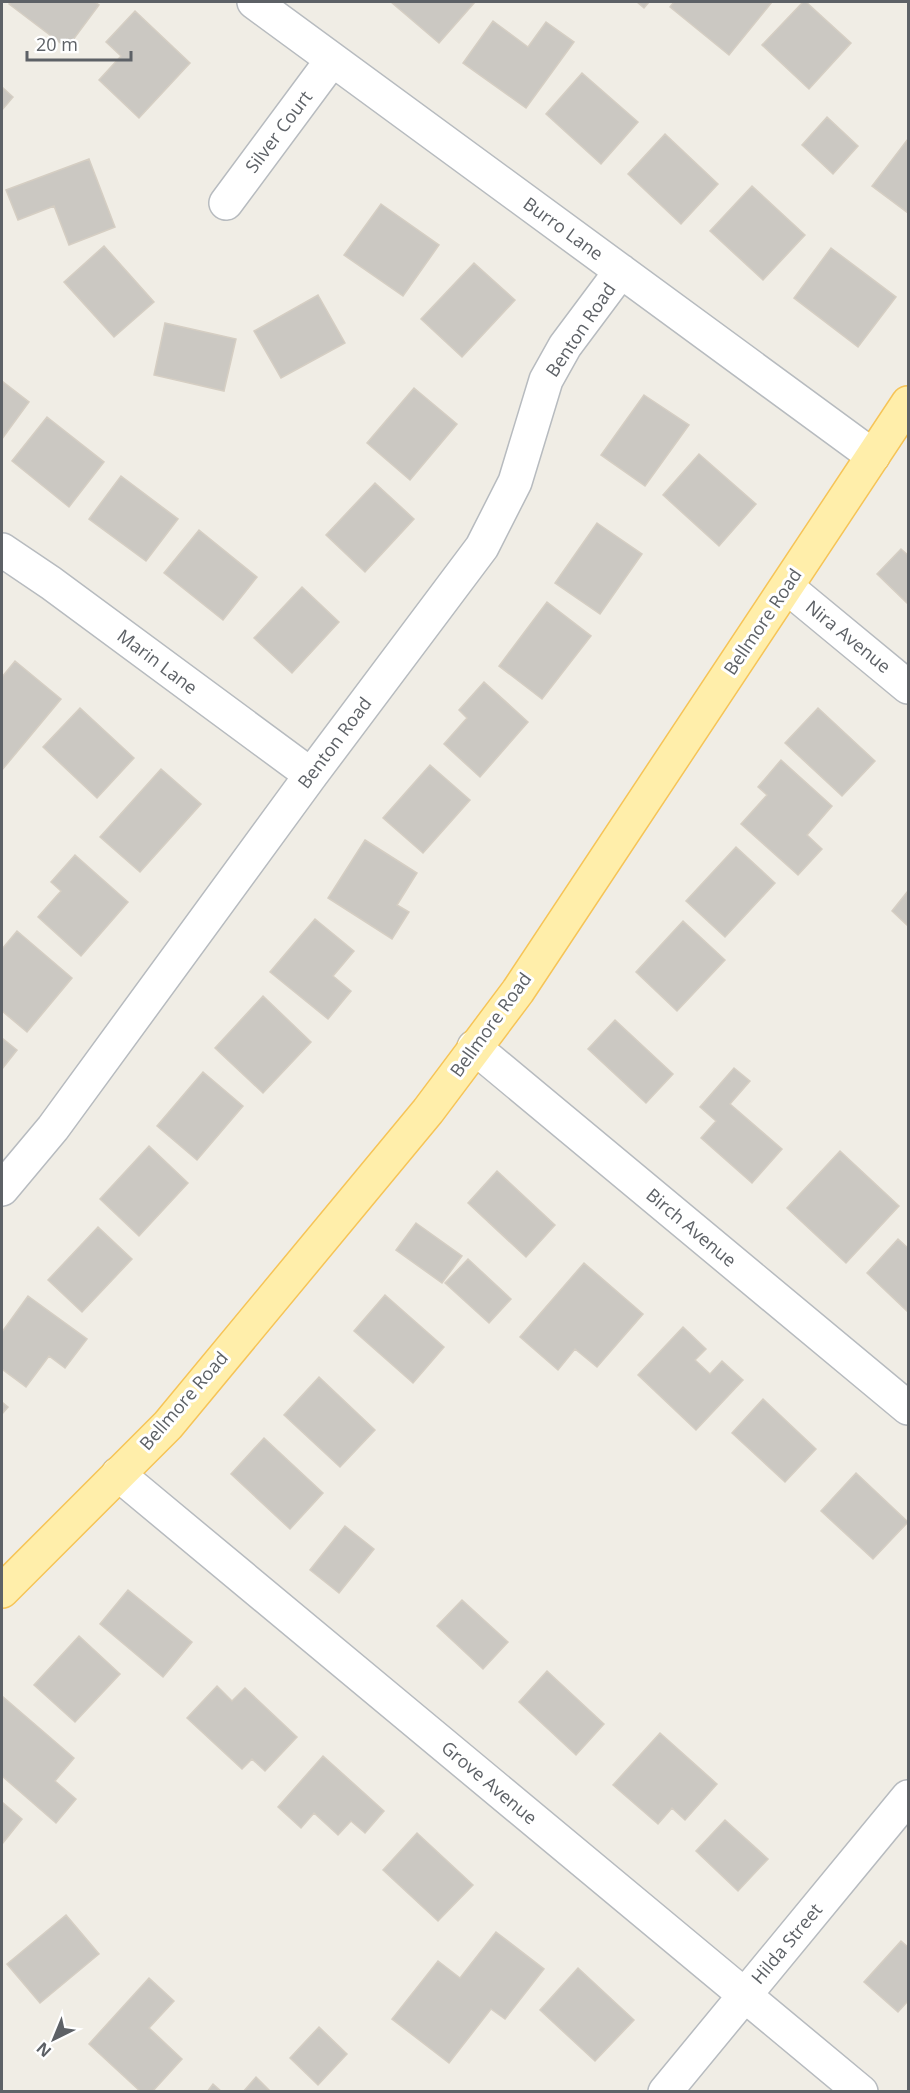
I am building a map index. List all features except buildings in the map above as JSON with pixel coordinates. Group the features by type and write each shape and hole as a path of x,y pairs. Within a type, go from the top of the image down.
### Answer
{"main road":[{"name":"Bellmore Road","path":"2,1591 168,1425 428,1111 518,991 909,403"}],"street":[{"name":"Burro Lane","path":"254,2 873,456"},
{"name":"Silver Court","path":"226,203 332,60"},
{"name":"Benton Road","path":"2,1189 53,1128 310,775 482,547 515,482 546,380 565,346 621,272"},
{"name":"Marin Lane","path":"2,550 51,583 310,775"},
{"name":"Nira Avenue","path":"787,587 909,687"},
{"name":"Birch Avenue","path":"474,1047 909,1408"},
{"name":"Grove Avenue","path":"118,1474 861,2091"},
{"name":"Hilda Street","path":"665,2091 909,1797"}]}
